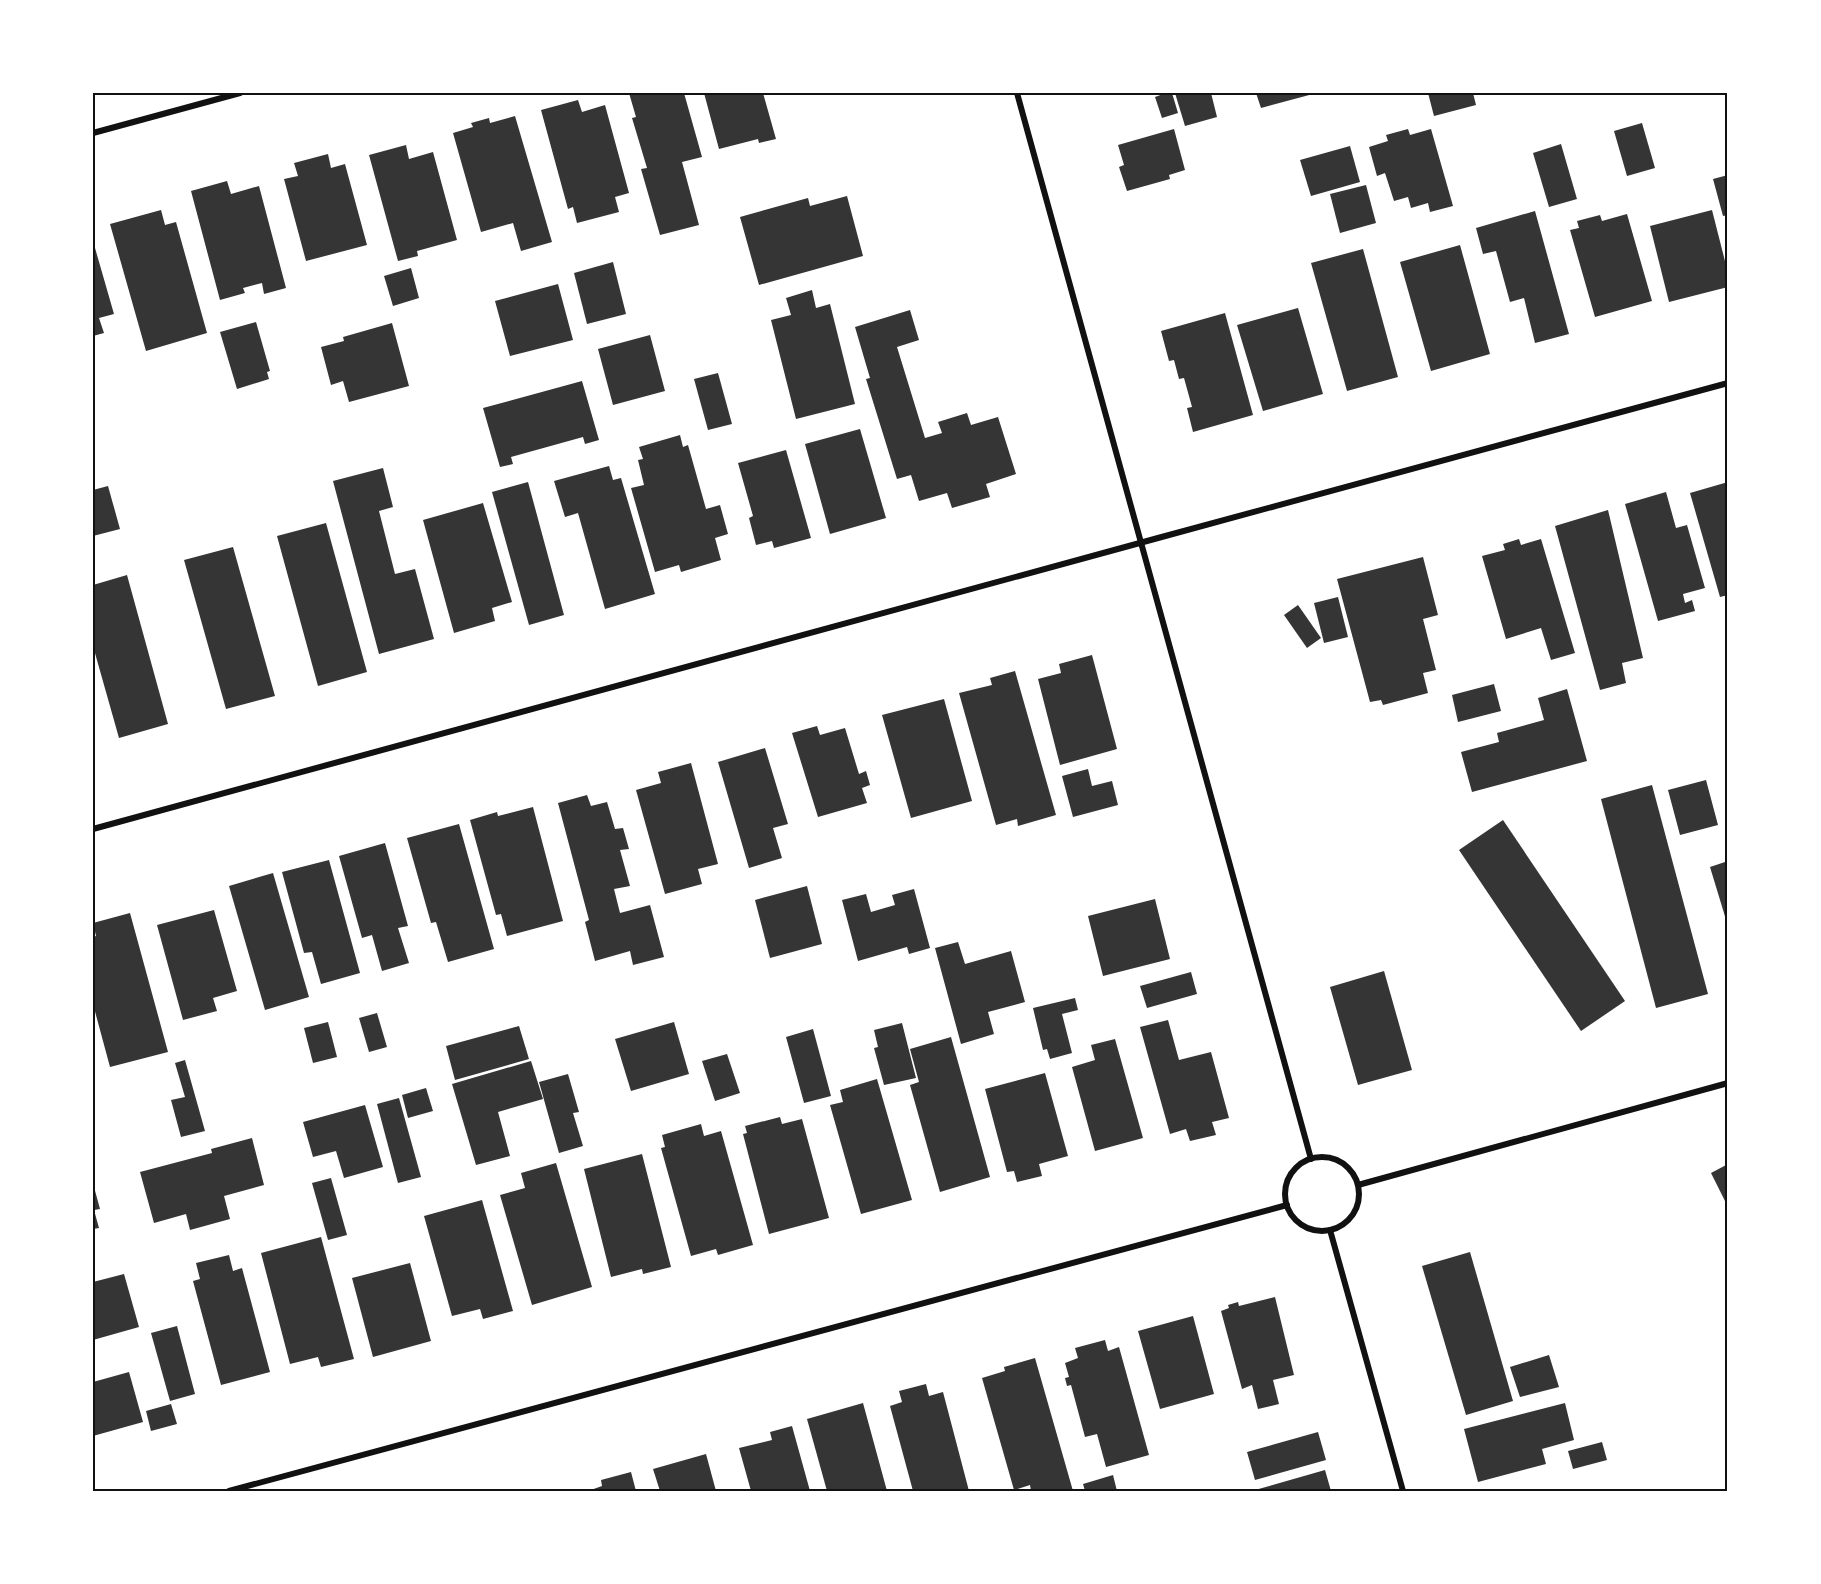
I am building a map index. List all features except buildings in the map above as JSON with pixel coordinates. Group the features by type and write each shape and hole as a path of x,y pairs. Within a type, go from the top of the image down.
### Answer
{"street":[{"path":"93,134 240,93"},
{"path":"1017,93 1311,1159"},
{"path":"93,829 1728,383"},
{"path":"1358,1185 1728,1083"},
{"path":"1335,1158 1354,1174 1358,1185 1360,1197 1357,1208 1341,1226 1330,1230 1309,1229 1299,1223 1287,1205 1285,1194 1292,1172 1300,1164 1311,1159 1335,1158"},
{"path":"230,1491 1287,1205"},
{"path":"1330,1230 1403,1491"}]}
